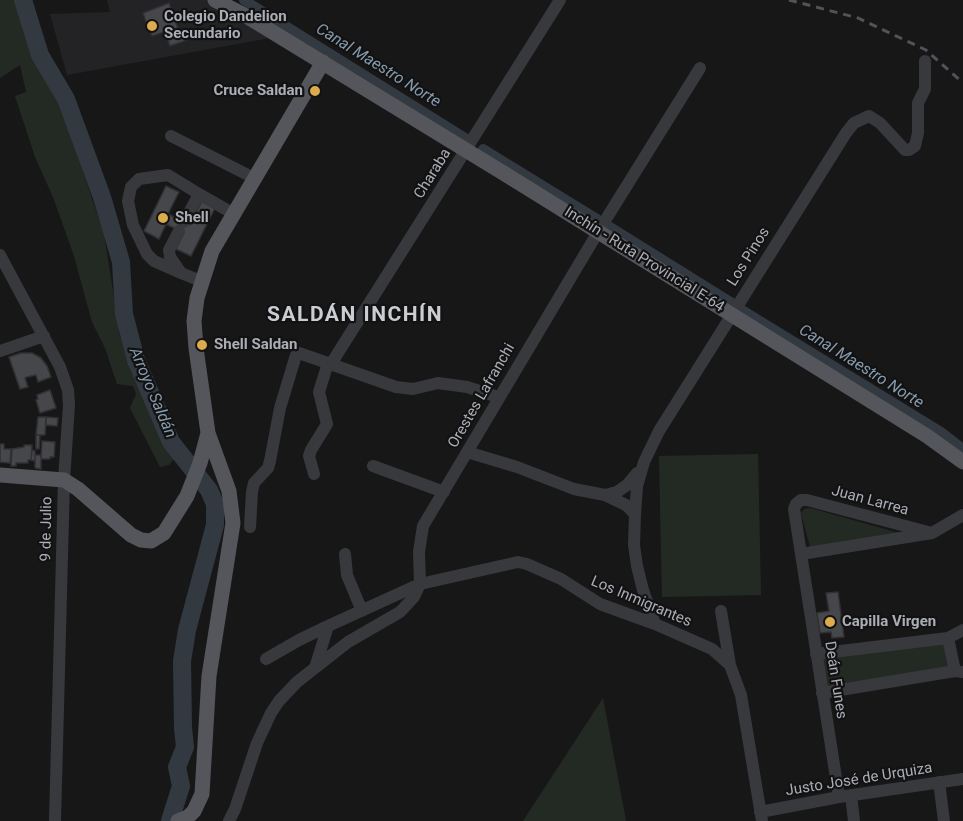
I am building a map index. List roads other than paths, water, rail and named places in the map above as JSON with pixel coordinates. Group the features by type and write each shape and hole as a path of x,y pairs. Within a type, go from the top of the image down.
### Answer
{"main road":[{"name":"Inchín - Ruta Provincial E-64","path":"215,0 248,17 466,150 927,436 963,462"},
{"path":"183,820 194,811 201,794 209,676 232,536 231,502 225,476 208,433 196,348 194,321 201,281 212,251 323,62"},
{"path":"0,475 64,480 78,489 131,536 151,541 164,533 187,496 201,461 208,433"},
{"path":"201,461 205,456 211,456 220,464"}],"street":[{"name":"Charaba","path":"314,474 309,456 326,427 327,420 319,392 330,363 561,0"},
{"name":"Los Pinos","path":"656,624 643,590 634,545 637,486 644,462 659,431 854,123 869,116 875,118 905,150 915,146 918,133 918,104 925,89 926,61"},
{"name":"Orestes Lafranchi","path":"420,584 418,566 421,531 498,397 700,68"},
{"path":"171,136 256,179"},
{"path":"201,281 154,261 147,254 133,225 128,201 131,187 139,179 168,175 234,214"},
{"path":"181,273 170,257 169,250 199,194"},
{"name":"9 de Julio","path":"0,255 60,367 68,390 55,821"},
{"path":"0,351 44,336"},
{"path":"250,527 254,483 268,468 280,408 296,355 299,353 396,387 413,389 438,383 466,387 498,397"},
{"path":"467,452 517,467 574,489 605,495 626,505 635,514"},
{"name":"Los Pinos","path":"605,495 617,492 627,485 644,462"},
{"path":"373,466 444,492"},
{"name":"Juan Larrea","path":"801,500 932,533"},
{"name":"Deán Funes","path":"801,500 794,509 822,693 845,796 854,821"},
{"path":"801,554 932,533 963,515"},
{"path":"345,554 347,575 362,612"},
{"name":"Los Inmigrantes","path":"266,659 299,640 420,584 518,562 561,579 600,604 656,624 712,648 730,665"},
{"path":"229,821 245,782 257,743 271,712 287,691 348,642 400,612 414,597 420,584"},
{"path":"721,611 730,665 741,695 761,817"},
{"path":"315,668 328,626"},
{"path":"816,654 948,638 963,630"},
{"path":"822,693 959,672 948,638"},
{"name":"Justo José de Urquiza","path":"761,817 845,796 963,779"},
{"path":"939,782 944,821"}],"waterway":[{"name":"Arroyo Saldán","path":"23,0 40,55 66,99 102,197 121,262 124,314 136,360 171,442 209,490 215,504 215,525 187,630 182,661 185,747 177,767 181,786 170,821"},
{"name":"Canal Maestro Norte","path":"244,0 465,138"},
{"name":"Canal Maestro Norte","path":"483,149 597,219"},
{"name":"Canal Maestro Norte","path":"610,227 732,303"},
{"name":"Canal Maestro Norte","path":"742,310 941,432 963,449"}],"railway":[{"path":"789,0 858,18 926,50 963,83"}],"place":[{"name":"Colegio Dandelion Secundario","path":"152,26"},
{"name":"Cruce Saldan","path":"315,91"},
{"name":"Shell","path":"163,218"},
{"name":"Shell Saldan","path":"202,345"},
{"name":"Capilla Virgen","path":"830,622"}],"district":[{"name":"SALDÁN INCHÍN","path":"355,316"}]}
